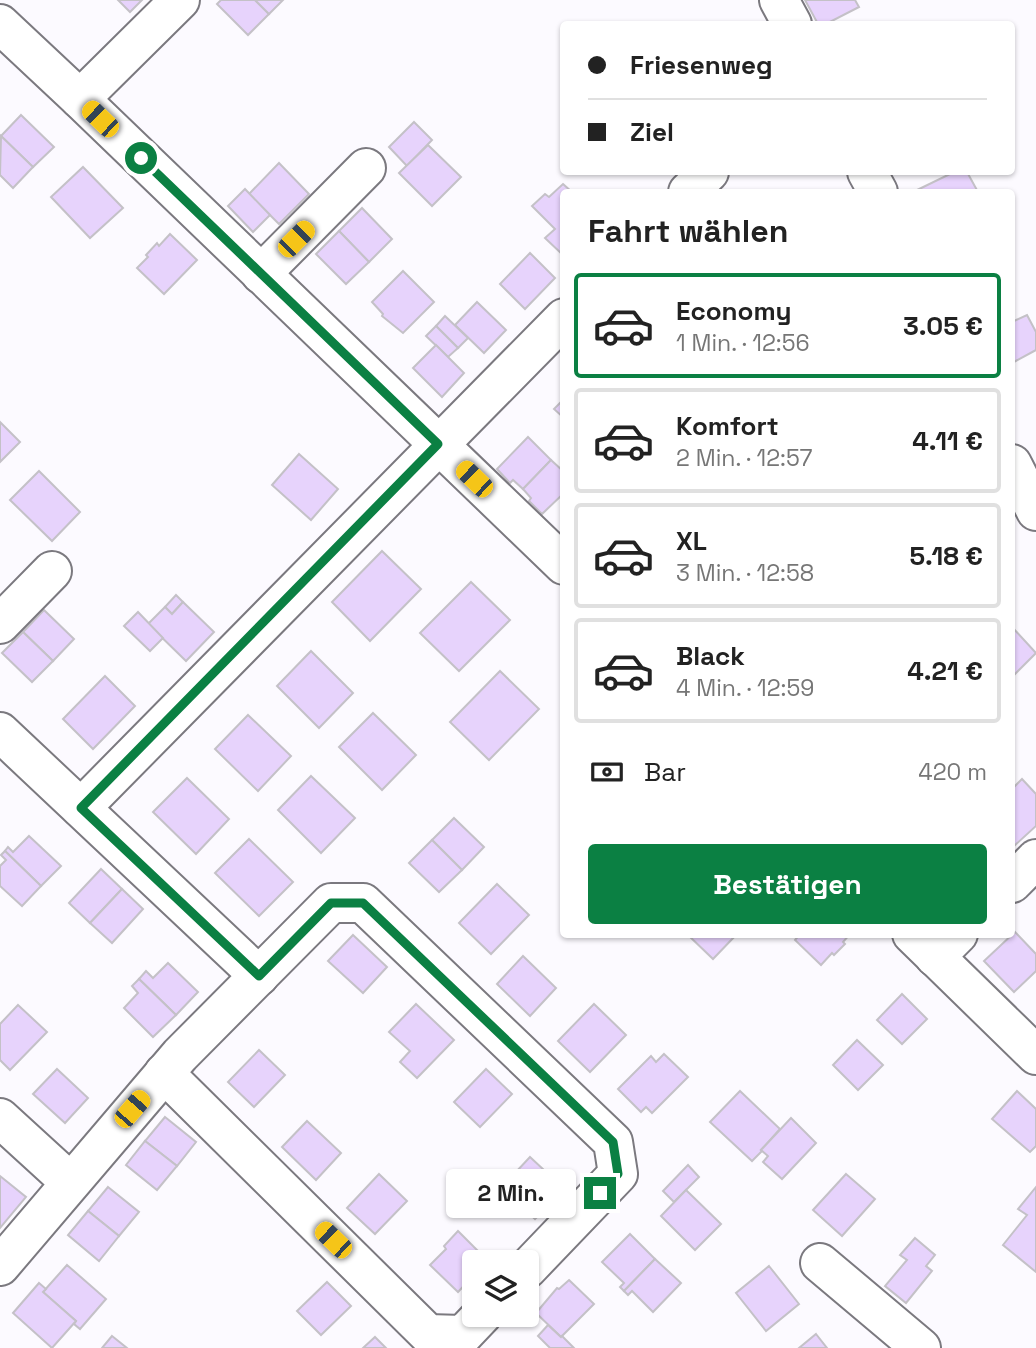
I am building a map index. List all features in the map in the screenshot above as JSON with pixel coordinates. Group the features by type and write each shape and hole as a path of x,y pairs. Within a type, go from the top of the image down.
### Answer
{"street":[{"path":"80,99 180,0"},
{"path":"779,0 790,21"},
{"path":"0,24 560,561"},
{"path":"261,274 366,168"},
{"path":"691,189 706,175"},
{"path":"81,808 560,322"},
{"path":"1015,470 1036,511"},
{"path":"0,624 52,571"},
{"path":"0,732 259,976"},
{"path":"1015,880 1036,859"},
{"path":"0,1266 163,1073 331,903 363,903 613,1142 618,1174 539,1256"},
{"path":"935,942 1036,1055"},
{"path":"163,1073 428,1334 463,1335 471,1327"},
{"path":"0,1118 70,1182"},
{"path":"820,1264 921,1348"}],"building":[{"path":"118,0 142,0 130,12"},
{"path":"221,0 255,0 269,14 248,35 217,4"},
{"path":"255,0 283,0 269,14"},
{"path":"805,0 855,0 859,7 832,21 816,21"},
{"path":"21,115 54,147 33,167 1,136"},
{"path":"414,122 432,140 407,166 389,147"},
{"path":"1,136 33,167 13,188 0,175"},
{"path":"428,145 461,177 432,206 399,173"},
{"path":"279,163 309,194 279,224 249,194"},
{"path":"83,167 123,208 90,238 51,197"},
{"path":"948,175 969,175 976,189 919,189"},
{"path":"563,184 569,189 560,189 560,252 545,238 555,229 532,206 545,194 549,197"},
{"path":"245,189 270,215 253,232 228,206"},
{"path":"362,208 392,239 369,262 339,231"},
{"path":"339,231 369,262 346,284 316,254"},
{"path":"170,234 197,260 164,294 137,268 157,243 159,246"},
{"path":"530,253 555,278 525,309 500,284"},
{"path":"403,271 434,302 403,333 382,316 372,302"},
{"path":"477,302 506,330 484,353 455,325"},
{"path":"1027,315 1036,332 1036,350 1015,361 1015,321"},
{"path":"445,316 468,338 458,348 436,326"},
{"path":"436,326 458,348 448,357 426,336"},
{"path":"436,345 464,373 442,397 413,368"},
{"path":"560,403 560,414 554,409"},
{"path":"0,422 20,442 0,462"},
{"path":"528,437 551,460 523,489 513,480 510,483 497,469"},
{"path":"299,454 338,489 311,520 272,485"},
{"path":"551,460 560,468 560,497 542,514 529,501 531,498 523,489"},
{"path":"39,471 80,512 52,541 10,500"},
{"path":"382,551 421,589 370,641 332,602"},
{"path":"471,582 510,620 459,671 420,633"},
{"path":"176,595 183,602 172,614 165,607"},
{"path":"183,602 214,632 186,661 148,624 165,607 172,614"},
{"path":"44,610 74,639 53,661 23,632"},
{"path":"138,612 163,638 150,651 124,626"},
{"path":"1015,630 1036,653 1015,674"},
{"path":"23,632 53,661 32,682 2,653"},
{"path":"311,651 353,693 319,728 277,686"},
{"path":"500,671 539,709 489,760 450,722"},
{"path":"105,676 135,706 93,749 63,719"},
{"path":"373,713 416,755 382,790 339,747"},
{"path":"248,715 291,756 258,791 215,749"},
{"path":"311,776 355,818 321,853 278,810"},
{"path":"187,778 229,819 196,854 153,812"},
{"path":"1022,779 1036,794 1036,826 1015,845 1015,786"},
{"path":"454,818 484,847 462,870 432,840"},
{"path":"29,836 61,866 41,886 5,851 8,847 13,852"},
{"path":"249,839 293,882 259,916 215,873"},
{"path":"432,840 462,870 439,892 409,863"},
{"path":"5,851 41,886 22,906 0,886 0,866 6,860 1,855"},
{"path":"101,869 122,889 90,923 69,903"},
{"path":"497,884 529,915 491,954 459,923"},
{"path":"122,889 143,909 112,943 90,923"},
{"path":"1015,932 1036,954 1036,971 1014,992 984,961 1009,938 1015,938"},
{"path":"353,935 387,967 363,993 328,961"},
{"path":"691,938 733,938 713,959"},
{"path":"846,938 843,942 845,944 821,965 795,940"},
{"path":"523,956 556,988 530,1016 497,984"},
{"path":"168,963 198,992 176,1015 139,979 146,971 153,978"},
{"path":"139,979 176,1015 153,1037 124,1008 138,993 132,986"},
{"path":"902,994 927,1019 902,1044 877,1020"},
{"path":"416,1004 454,1040 417,1078 400,1062 410,1051 389,1032"},
{"path":"594,1004 626,1035 590,1072 558,1041"},
{"path":"18,1005 47,1032 10,1070 0,1060 0,1024"},
{"path":"857,1040 883,1065 858,1090 833,1065"},
{"path":"259,1050 285,1075 254,1107 228,1082"},
{"path":"664,1054 688,1077 652,1113 646,1107 641,1112 618,1089 651,1056 656,1062"},
{"path":"57,1069 88,1098 65,1123 33,1094"},
{"path":"486,1069 512,1094 480,1127 454,1102"},
{"path":"740,1091 780,1129 752,1161 710,1122"},
{"path":"1017,1091 1036,1109 1036,1146 1030,1152 992,1119"},
{"path":"165,1117 196,1142 177,1166 145,1141"},
{"path":"791,1118 816,1143 782,1179 763,1162 768,1156 761,1150"},
{"path":"307,1121 341,1153 316,1180 282,1147"},
{"path":"145,1141 177,1166 157,1190 126,1165"},
{"path":"530,1157 559,1184 541,1203 546,1208 535,1219 502,1187"},
{"path":"688,1165 699,1177 674,1202 663,1191"},
{"path":"379,1174 407,1201 375,1234 347,1208"},
{"path":"846,1174 875,1199 842,1236 813,1210"},
{"path":"0,1176 26,1197 0,1228"},
{"path":"108,1187 139,1212 119,1236 88,1211"},
{"path":"1036,1187 1036,1272 1003,1245 1027,1215 1018,1209"},
{"path":"686,1190 721,1224 695,1250 661,1216"},
{"path":"88,1211 119,1236 99,1261 68,1235"},
{"path":"458,1231 477,1250 462,1250 462,1288 458,1292 430,1265 446,1249 444,1246"},
{"path":"630,1234 655,1259 624,1291 620,1287 624,1283 602,1262"},
{"path":"915,1238 935,1255 926,1266 932,1271 906,1303 885,1286 907,1260 900,1255"},
{"path":"655,1259 681,1283 653,1312 632,1291 628,1295 624,1291"},
{"path":"67,1265 106,1299 80,1329 74,1324 76,1321 43,1292"},
{"path":"769,1266 799,1304 766,1331 736,1293"},
{"path":"569,1280 594,1304 561,1337 539,1316 539,1309 557,1288"},
{"path":"327,1282 351,1306 321,1335 297,1311"},
{"path":"39,1283 46,1289 43,1292 76,1321 52,1348 13,1313"},
{"path":"548,1325 574,1348 550,1348 538,1336"},
{"path":"816,1334 827,1348 799,1348"},
{"path":"112,1336 127,1348 102,1348"},
{"path":"375,1337 386,1348 363,1348"}],"route":[{"path":"141,158 438,444 81,808 259,976 331,903 363,903 613,1142 618,1174 600,1193"}]}
